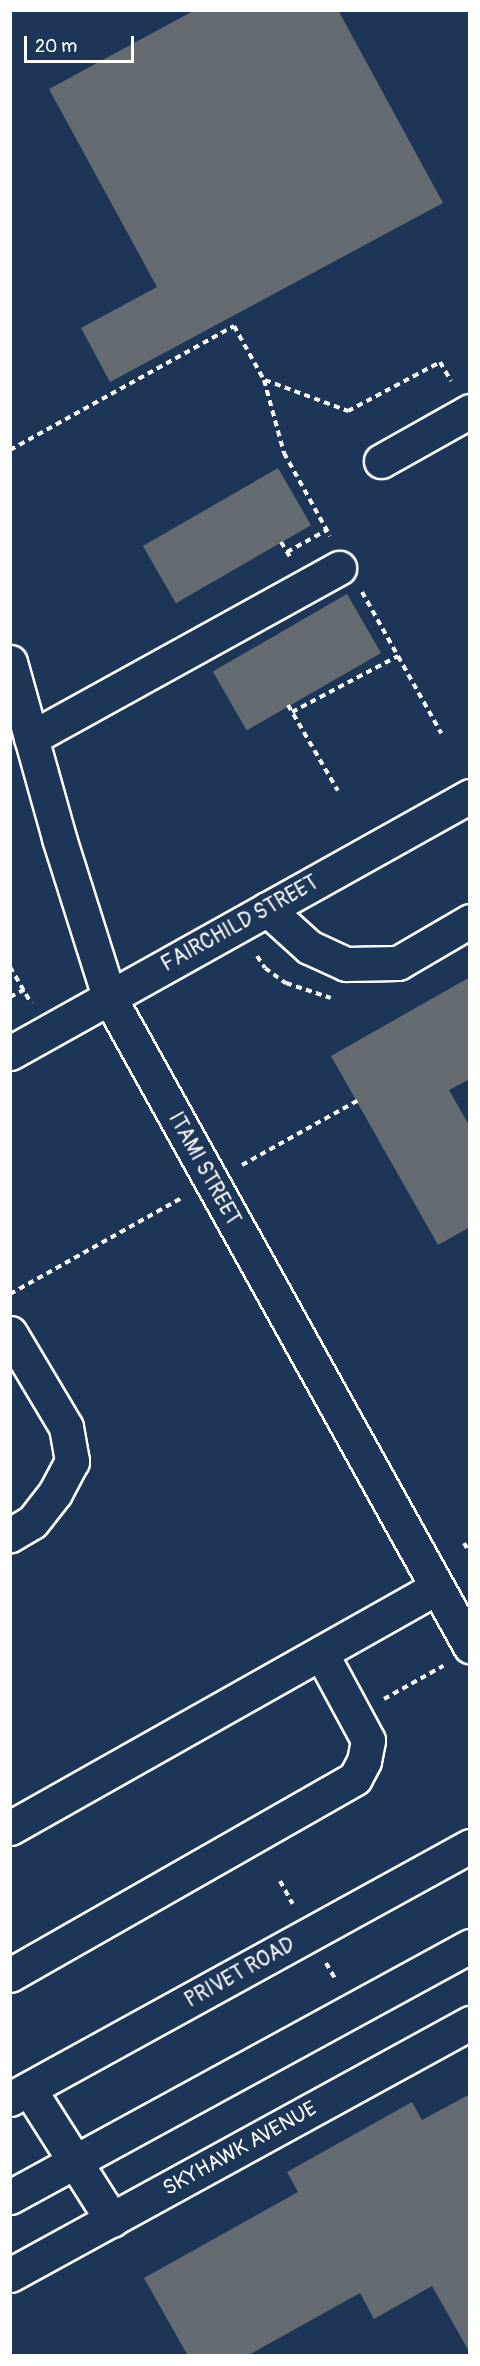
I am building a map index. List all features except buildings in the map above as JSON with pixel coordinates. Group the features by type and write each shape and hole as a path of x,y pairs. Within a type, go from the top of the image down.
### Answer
{"street":[{"path":"381,461 469,411"},
{"path":"32,738 339,568"},
{"name":"ITAMI STREET","path":"10,662 109,997 437,1587 460,1654"},
{"name":"FAIRCHILD STREET","path":"10,1053 470,796"},
{"path":"267,909 309,947 346,964 398,963 470,921"},
{"path":"10,1333 66,1426 72,1461 55,1493 32,1522 10,1534"},
{"path":"10,1828 437,1587"},
{"path":"10,1975 355,1778 364,1761 368,1740 321,1653"},
{"name":"PRIVET ROAD","path":"20,2094 470,1846"},
{"path":"10,2197 470,1946"},
{"name":"SKYHAWK AVENUE","path":"10,2276 470,2023"},
{"path":"20,2094 75,2161 112,2220"}],"path":[{"path":"10,450 234,326"},
{"path":"264,380 348,411 440,362 469,411"},
{"path":"287,552 327,530"},
{"path":"292,711 398,656"},
{"path":"288,705 338,791"},
{"path":"253,951 265,968 286,983 337,999"},
{"path":"10,997 24,990"},
{"path":"464,1543 470,1553"},
{"path":"356,1716 460,1654"}]}
